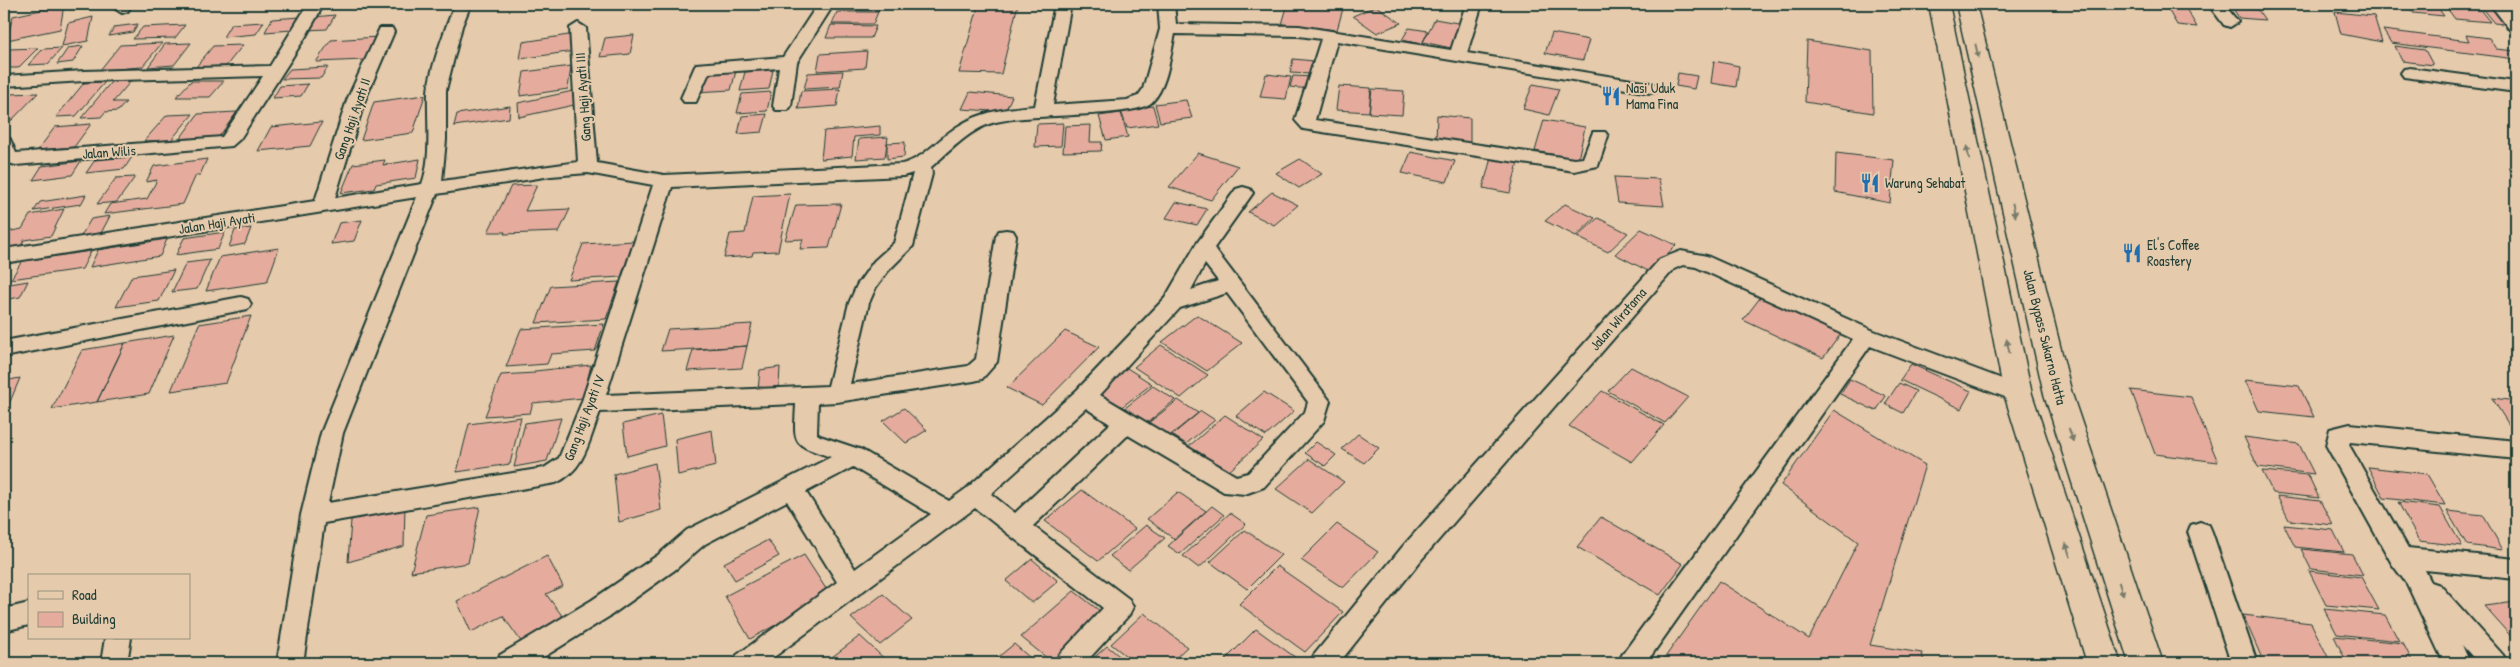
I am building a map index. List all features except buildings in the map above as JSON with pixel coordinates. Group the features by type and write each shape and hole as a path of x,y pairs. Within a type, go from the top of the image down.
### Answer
{"highway":[{"path":"1938,4 2018,394 2104,663"},
{"name":"Jalan Bypass Sukarno Hatta","path":"1966,4 2058,394 2146,663"},
{"path":"1974,178 2007,182"}],"street":[{"path":"4,81 84,76 275,71 316,4"},
{"path":"290,663 313,515 332,433 430,191 433,181 437,140 438,90 454,26 463,4"},
{"path":"782,106 788,62 826,4"},
{"path":"1042,111 1063,4"},
{"path":"837,394 859,303 867,285 881,266 903,246 923,174 921,166 964,129 985,119 1042,111 1129,105 1144,100 1152,90 1168,29 1166,4"},
{"path":"1458,55 1474,4"},
{"path":"2216,4 2230,22"},
{"path":"2498,4 2516,26"},
{"name":"Gang Haji Ayati III","path":"578,28 588,167"},
{"path":"1168,29 1299,32 1331,35 1650,88"},
{"name":"Gang Haji Ayati II","path":"323,207 356,100 386,32"},
{"path":"1331,35 1304,120 1309,125 1574,164 1591,162 1599,136"},
{"path":"690,98 702,68 788,62"},
{"name":"Jalan Wilis","path":"4,143 6,157 16,159 226,142 231,139 275,71"},
{"path":"2410,73 2516,87"},
{"name":"Jalan Haji Ayati","path":"4,256 430,191 551,170 588,167 664,181 878,172 921,166"},
{"name":"Gang Haji Ayati IV","path":"313,515 548,477 561,471 569,463 592,404 664,181"},
{"path":"746,663 975,495 1084,396 1174,303 1204,248 1243,193"},
{"path":"592,404 837,394 974,373 982,368 986,362 1006,236"},
{"path":"1084,396 1232,485 1245,484 1256,480 1316,415 1319,402 1204,248"},
{"name":"Jalan Wiratama","path":"1323,663 1413,552 1667,264 1681,258 1700,261 1866,336 2018,394"},
{"path":"1174,303 1230,284"},
{"path":"4,349 241,304"},
{"path":"1630,663 1866,336"},
{"path":"806,395 806,437 812,442 854,456 949,513"},
{"path":"1015,528 1126,423"},
{"path":"2457,663 2408,567 2337,445 2338,435 2350,433 2516,450"},
{"path":"508,663 519,660 601,608 667,562 696,537 854,456"},
{"path":"790,488 852,585"},
{"path":"975,495 1015,528 1120,607 1068,663"},
{"path":"2200,532 2244,663"},
{"path":"2408,567 2516,569"},
{"path":"2408,567 2494,663"},
{"path":"4,620 28,614"},
{"path":"114,663 118,640"}],"place":[{"name":"Nasi Uduk Mama Fina","path":"1611,96"},
{"name":"Warung Sehabat","path":"1870,183"},
{"name":"El's Coffee Roastery","path":"2132,253"}]}
